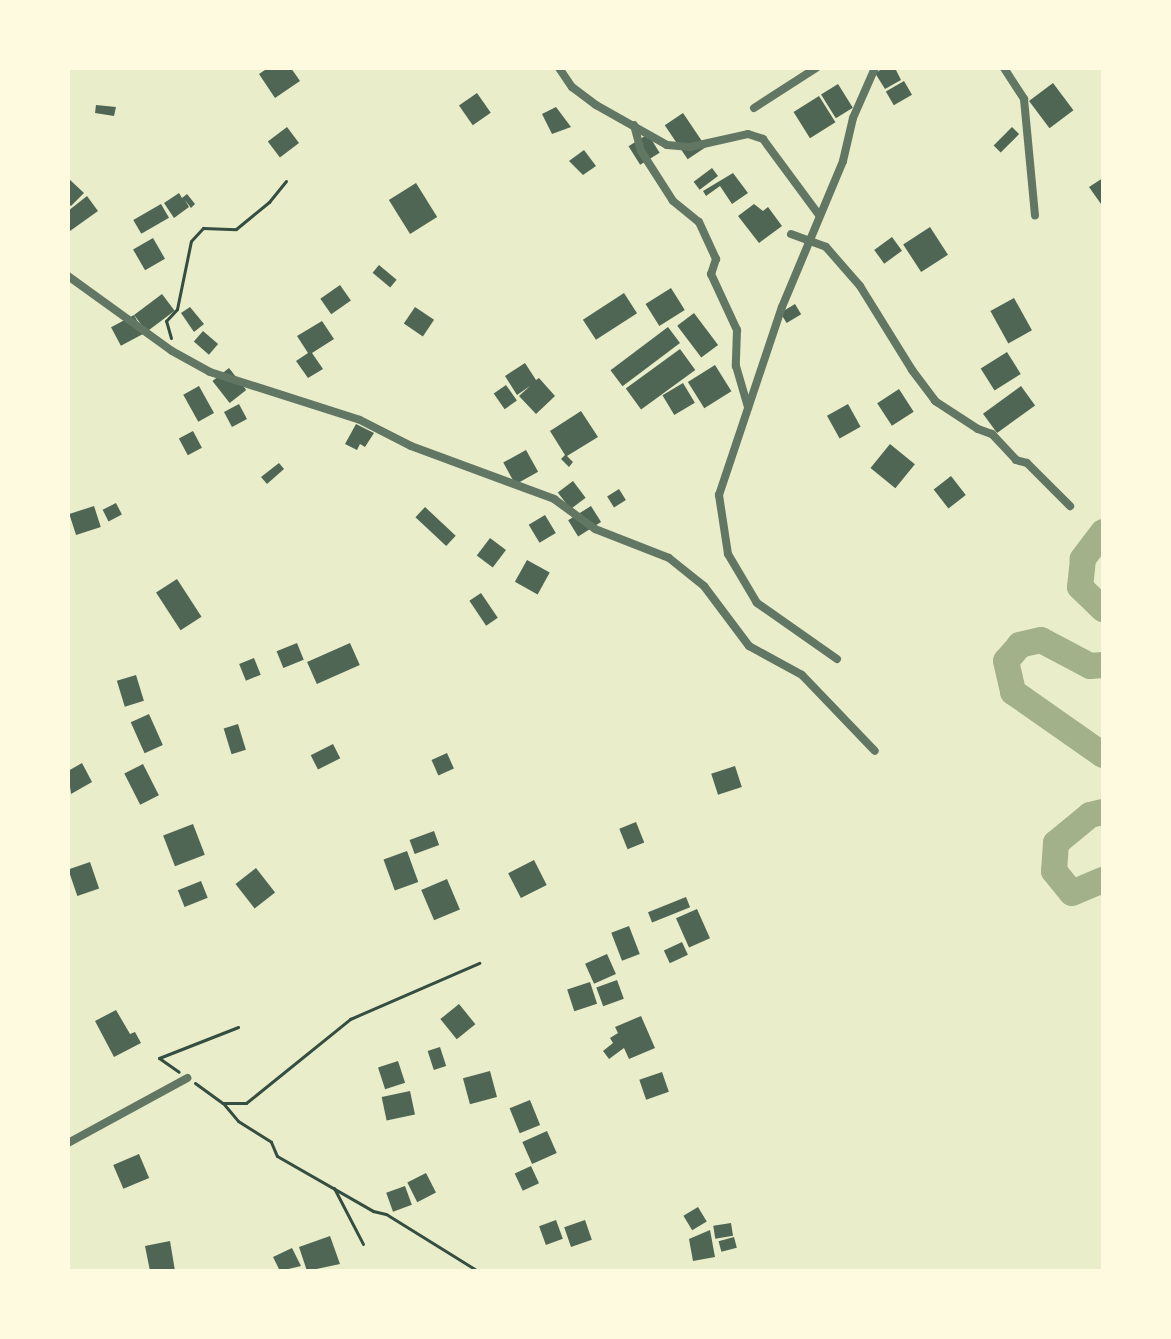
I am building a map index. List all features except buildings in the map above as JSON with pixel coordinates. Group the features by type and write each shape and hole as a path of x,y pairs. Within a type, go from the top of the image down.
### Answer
{"street":[{"path":"559,68 572,87 596,105 667,145 690,147 748,134 763,139 819,215"},
{"path":"754,108 816,68"},
{"path":"837,659 757,603 728,554 719,495 782,307 843,161 853,118 875,68"},
{"path":"1004,68 1024,99 1035,215"},
{"path":"634,124 641,151 673,201 699,222 716,259 711,274 737,330 736,366 748,407"},
{"path":"791,234 826,247 860,286 935,401 992,434 1016,460 1027,463 1070,506"},
{"path":"68,276 172,351 210,372 360,420 411,446 554,499 595,529 669,558 704,586 749,646 802,675 875,751"},
{"path":"68,1143 187,1078"}],"path":[{"path":"172,351 166,321 177,309 191,241 203,228 236,229 269,202 286,181"},
{"path":"478,1271 386,1214 373,1211 277,1156 271,1142 238,1121 223,1103 246,1103 350,1019 479,963"},
{"path":"159,1058 238,1027"},
{"path":"334,1188 363,1244"}],"waterway":[{"path":"1103,532 1083,559 1080,587 1103,609"},
{"path":"1103,665 1090,666 1041,640 1020,645 1006,661 1013,692 1103,755"},
{"path":"1103,812 1090,815 1056,843 1054,871 1072,893 1103,880"}]}
